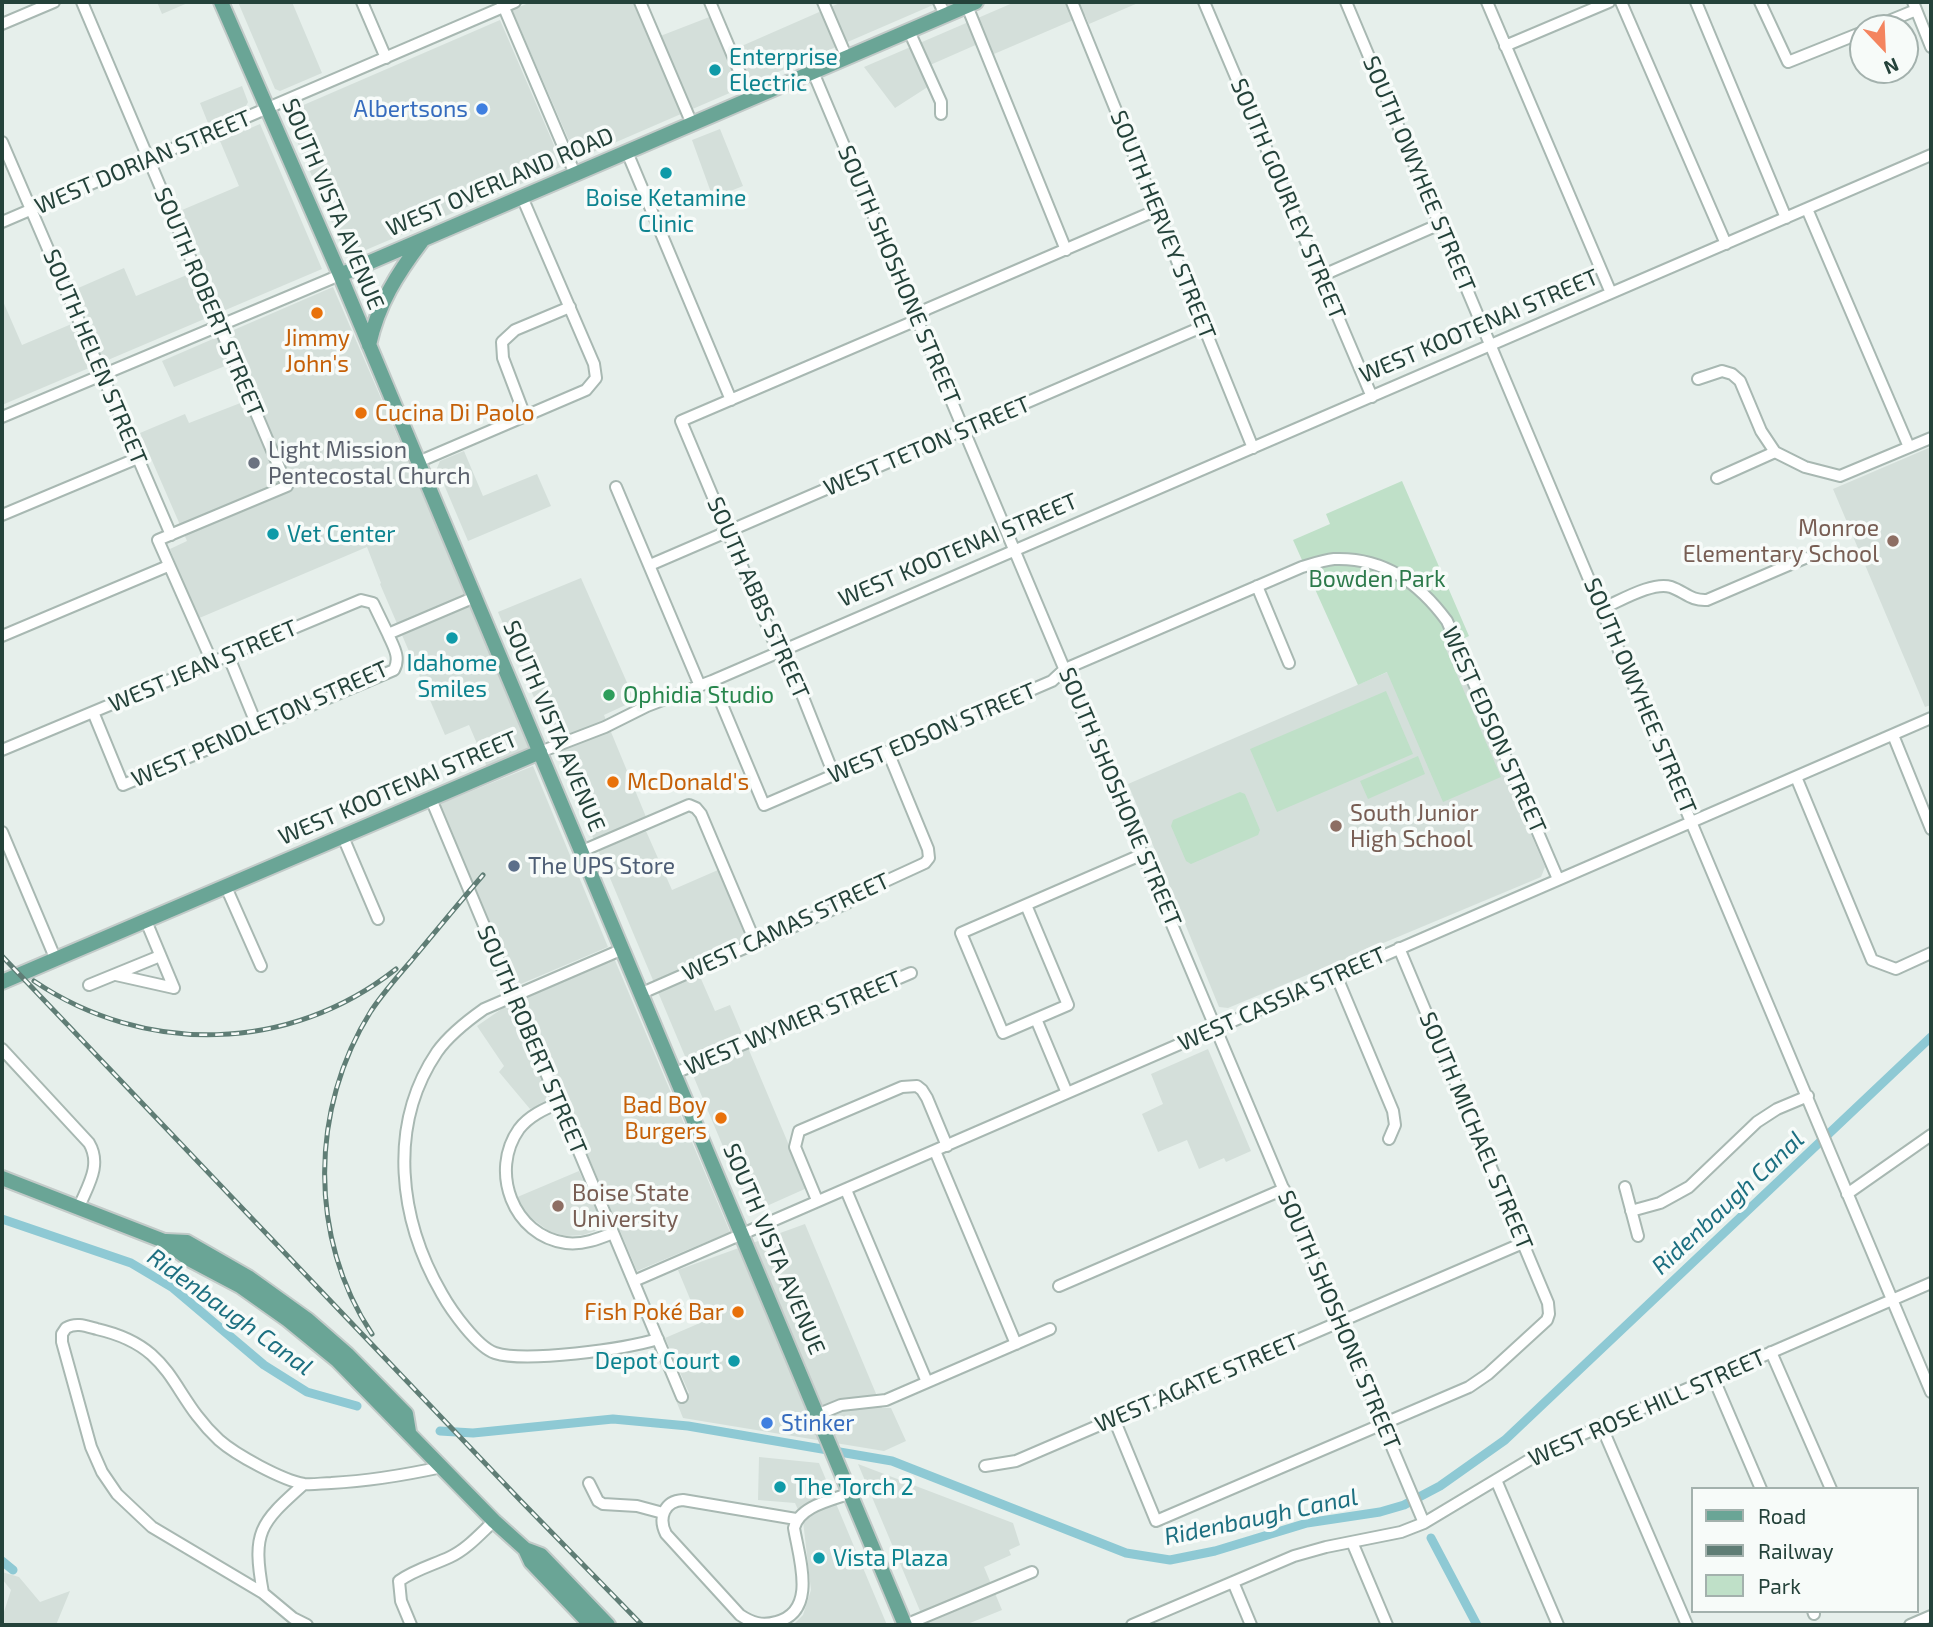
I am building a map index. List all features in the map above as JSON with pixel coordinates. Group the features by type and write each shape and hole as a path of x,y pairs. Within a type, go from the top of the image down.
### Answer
{"main road":[{"name":"SOUTH VISTA AVENUE","path":"221,2 340,275 905,1625"},
{"name":"WEST OVERLAND ROAD","path":"340,275 846,58 909,30 942,8 971,4"},
{"path":"369,345 374,323 386,294 422,240"},
{"name":"WEST KOOTENAI STREET","path":"2,982 540,752"},
{"path":"2,1178 164,1241 189,1259 240,1286 288,1320 337,1360 494,1521 525,1549 541,1555 608,1625"},
{"path":"525,1549 531,1562 588,1625"}],"street":[{"path":"2,24 54,2"},
{"name":"SOUTH ROBERT STREET","path":"82,2 287,485 171,535"},
{"path":"362,2 386,58"},
{"name":"WEST DORIAN STREET","path":"2,222 386,58 502,4 516,2"},
{"path":"640,2 692,124"},
{"path":"710,2 751,99"},
{"path":"823,2 846,58"},
{"name":"SOUTH HERVEY STREET","path":"1072,2 1254,447"},
{"name":"SOUTH GOURLEY STREET","path":"1204,2 1371,397"},
{"name":"SOUTH OWYHEE STREET","path":"1346,2 1931,1392"},
{"path":"1487,2 1611,293"},
{"path":"1505,46 1609,2"},
{"path":"1621,2 1726,244"},
{"path":"1696,2 1786,218"},
{"path":"1760,2 1788,62 1849,38"},
{"path":"502,4 575,174"},
{"path":"971,4 1066,250"},
{"path":"1914,6 1928,30 1931,47"},
{"path":"909,30 941,102 941,114"},
{"name":"SOUTH SHOSHONE STREET","path":"813,72 1218,1028 1424,1523"},
{"name":"SOUTH HELEN STREET","path":"2,142 171,535"},
{"path":"627,152 731,400 910,323 927,309 1157,211"},
{"name":"WEST KOOTENAI STREET","path":"540,752 605,727 647,706 782,651 1931,155"},
{"path":"418,462 586,390 596,378 594,364 522,197"},
{"path":"1807,209 1909,447"},
{"path":"1321,276 1440,224"},
{"name":"WEST OVERLAND ROAD","path":"2,417 340,275"},
{"path":"525,416 503,358 502,342 515,330 570,307"},
{"name":"WEST TETON STREET","path":"650,565 1204,326"},
{"path":"1698,379 1722,371 1732,374 1740,382 1761,431 1775,452 1805,467 1840,476 1931,438"},
{"name":"SOUTH ABBS STREET","path":"731,400 681,421 774,642 787,657 834,775"},
{"path":"1717,478 1775,452"},
{"path":"2,516 138,458"},
{"path":"616,487 700,686"},
{"path":"171,535 158,540 212,662"},
{"path":"1603,608 1655,586 1675,588 1688,598 1707,600 1805,558"},
{"name":"WEST EDSON STREET","path":"712,681 764,805 1052,681 1065,669 1302,567 1332,559 1362,561 1396,571 1433,602 1447,621 1558,879"},
{"path":"2,636 168,566"},
{"path":"1257,586 1289,663"},
{"name":"WEST PENDLETON STREET","path":"93,712 123,785 394,670 397,655 388,634 475,597"},
{"name":"WEST JEAN STREET","path":"2,750 361,600 373,603 388,634"},
{"path":"228,655 258,728"},
{"name":"WEST CASSIA STREET","path":"634,1281 1931,718"},
{"path":"1893,735 1931,829"},
{"name":"WEST CAMAS STREET","path":"642,993 847,903 875,886 921,866 929,858 928,849 888,752"},
{"path":"1796,777 1872,960 1896,969 1931,953"},
{"name":"SOUTH ROBERT STREET","path":"431,799 682,1397"},
{"path":"582,851 689,806 696,808 701,814 756,944"},
{"path":"2,832 56,960"},
{"path":"343,837 378,919"},
{"path":"1026,905 1068,1005 1003,1033 961,933 1143,854"},
{"path":"226,887 261,966"},
{"path":"115,974 174,988 146,921"},
{"name":"SOUTH MICHAEL STREET","path":"1383,1424 1469,1387 1488,1374 1544,1324 1549,1314 1548,1303 1399,948"},
{"path":"623,949 484,1009 444,1043 428,1068 411,1106 404,1148 407,1202 419,1250 449,1306 491,1352 511,1357 534,1356 632,1347 658,1339"},
{"path":"89,985 160,956"},
{"name":"WEST WYMER STREET","path":"675,1073 911,973"},
{"path":"1336,975 1393,1111 1395,1125 1390,1139"},
{"path":"1036,1019 1067,1093"},
{"path":"2,1049 89,1143 95,1154 95,1167 79,1207"},
{"path":"817,1200 794,1147 799,1131 866,1101 902,1087 916,1086 922,1090 947,1146"},
{"path":"1631,1211 1660,1203 1689,1187 1757,1122 1777,1109 1808,1096"},
{"path":"559,1102 537,1112 519,1129 508,1150 505,1175 510,1199 523,1220 542,1235 565,1243 590,1242 613,1233"},
{"path":"1847,1194 1931,1135"},
{"path":"935,1151 1016,1344"},
{"path":"1625,1187 1638,1236"},
{"path":"1059,1286 1284,1189"},
{"path":"846,1190 928,1382"},
{"name":"WEST AGATE STREET","path":"985,1466 1016,1461 1523,1243"},
{"name":"WEST ROSE HILL STREET","path":"1132,1625 1294,1556 1401,1532 1424,1523 1544,1451 1931,1283"},
{"path":"307,1625 293,1618 263,1593 152,1527 117,1494 102,1472 91,1447 62,1342 62,1334 66,1328 78,1324 139,1344 155,1355 220,1441 270,1471 304,1484 395,1477 442,1467"},
{"path":"818,1414 841,1405 886,1400 1050,1329"},
{"path":"1771,1352 1830,1487"},
{"path":"1713,1377 1760,1487"},
{"path":"1114,1419 1156,1521 1383,1424"},
{"path":"1601,1425 1687,1625"},
{"path":"1496,1480 1558,1625"},
{"path":"589,1483 598,1501 603,1504 637,1506 663,1513"},
{"path":"263,1593 257,1559 260,1536 267,1521 304,1484"},
{"path":"796,1519 683,1500 670,1503 663,1513 663,1527 666,1534 740,1615 751,1622 767,1625 783,1621 794,1613 802,1602 803,1587 794,1528 796,1519 803,1512 851,1493"},
{"path":"411,1625 401,1601 399,1581 452,1556 494,1521"},
{"path":"1352,1542 1387,1625"},
{"path":"905,1625 1032,1572"},
{"path":"1233,1582 1251,1625"},
{"path":"1910,1625 1931,1616"}],"shaded area":[{"path":"157,2 190,2 162,14"},
{"path":"238,2 292,2 322,73 280,91 275,89"},
{"path":"531,2 633,2 650,40 712,16 728,52 842,2 940,2 577,159 512,10"},
{"path":"1015,2 1138,3 1089,24 1085,15 994,54 987,40 930,65 937,81 895,108 864,67"},
{"path":"500,20 563,166 347,258 285,113"},
{"path":"242,86 248,102 245,108 208,123 200,103"},
{"path":"260,124 322,269 2,405 2,299 22,345 88,317 76,289 124,268 136,296 206,267 182,210 239,186 220,141"},
{"path":"720,129 743,186 713,198 692,140"},
{"path":"333,287 533,750 487,767 469,725 445,735 380,584 367,547 197,619 170,549 187,541 140,433 185,414 189,423 243,402 257,393 242,359 174,387 162,361"},
{"name":"Monroe Elementary School","path":"1931,447 1931,705 1925,707 1833,489"},
{"path":"464,451 483,496 537,474 551,506 468,541 437,468 440,461"},
{"path":"581,578 636,703 632,702 604,715 651,829 646,831 672,890 718,870 748,943 695,965 715,1011 730,1005 807,1188 751,1213 498,612"},
{"name":"South Junior High School","path":"1450,645 1545,867 1541,877 1228,1008 1219,1007 1128,784"},
{"path":"533,766 608,947 516,986 440,804"},
{"path":"614,958 730,1232 637,1271 521,998"},
{"path":"503,1008 509,1008 513,1012 547,1094 545,1102 530,1109 499,1072 504,1066 477,1026"},
{"path":"1208,1049 1251,1151 1226,1162 1224,1158 1199,1169 1187,1140 1158,1152 1142,1114 1163,1104 1151,1074"},
{"name":"Boise State University","path":"579,1171 601,1220 598,1230 567,1236 550,1232 526,1214 515,1198"},
{"path":"805,1224 882,1408 891,1408 906,1441 884,1451 683,1418 675,1398 689,1393 665,1338 700,1323 678,1270"},
{"path":"759,1457 819,1463 887,1625 793,1625 803,1615 811,1590 803,1521 795,1503 758,1500"},
{"path":"858,1464 1013,1523 1020,1545 1009,1550 1011,1555 984,1567 1002,1610 965,1625 926,1625"},
{"path":"2,1572 19,1577 40,1602 70,1591 56,1625 2,1625 11,1590 2,1579"}],"green space":[{"name":"Bowden Park","path":"1402,481 1469,636 1445,647 1501,777 1443,802 1387,672 1358,685 1293,540 1330,524 1326,514"},
{"path":"1386,691 1413,754 1277,812 1250,749"},
{"path":"1418,756 1425,774 1368,799 1360,781"},
{"path":"1240,792 1245,794 1260,830 1258,835 1191,864 1186,861 1171,826 1173,820"}],"waterway":[{"name":"Ridenbaugh Canal","path":"440,1431 473,1433 613,1419 688,1426 892,1461 1126,1553 1170,1560 1215,1551 1307,1523 1380,1512 1404,1505 1440,1486 1505,1440 1931,1037"},
{"name":"Ridenbaugh Canal","path":"2,1219 131,1263 173,1288 264,1365 307,1392 357,1406"},
{"path":"1431,1538 1477,1625"},
{"path":"2,1561 13,1570"}],"railway":[{"path":"372,1334 351,1297 336,1257 327,1215 325,1173 328,1131 336,1089 351,1049 371,1011 483,875"},
{"path":"2,956 642,1625"},
{"path":"34,981 77,1005 122,1023 169,1032 217,1035 264,1029 310,1017 355,997 396,969"}],"place":[{"name":"Enterprise Electric","path":"715,70"},
{"name":"Albertsons","path":"482,109"},
{"name":"Boise Ketamine Clinic","path":"666,173"},
{"name":"Jimmy John's","path":"317,313"},
{"name":"Cucina Di Paolo","path":"361,413"},
{"name":"Light Mission Pentecostal Church","path":"254,463"},
{"name":"Vet Center","path":"273,534"},
{"name":"Monroe Elementary School","path":"1893,541"},
{"name":"Idahome Smiles","path":"452,638"},
{"name":"Ophidia Studio","path":"609,695"},
{"name":"McDonald's","path":"613,782"},
{"name":"South Junior High School","path":"1336,826"},
{"name":"The UPS Store","path":"514,866"},
{"name":"Bad Boy Burgers","path":"721,1118"},
{"name":"Boise State University","path":"558,1206"},
{"name":"Fish Poké Bar","path":"738,1312"},
{"name":"Depot Court","path":"734,1361"},
{"name":"Stinker","path":"767,1423"},
{"name":"The Torch 2","path":"780,1487"},
{"name":"Vista Plaza","path":"819,1558"}]}
